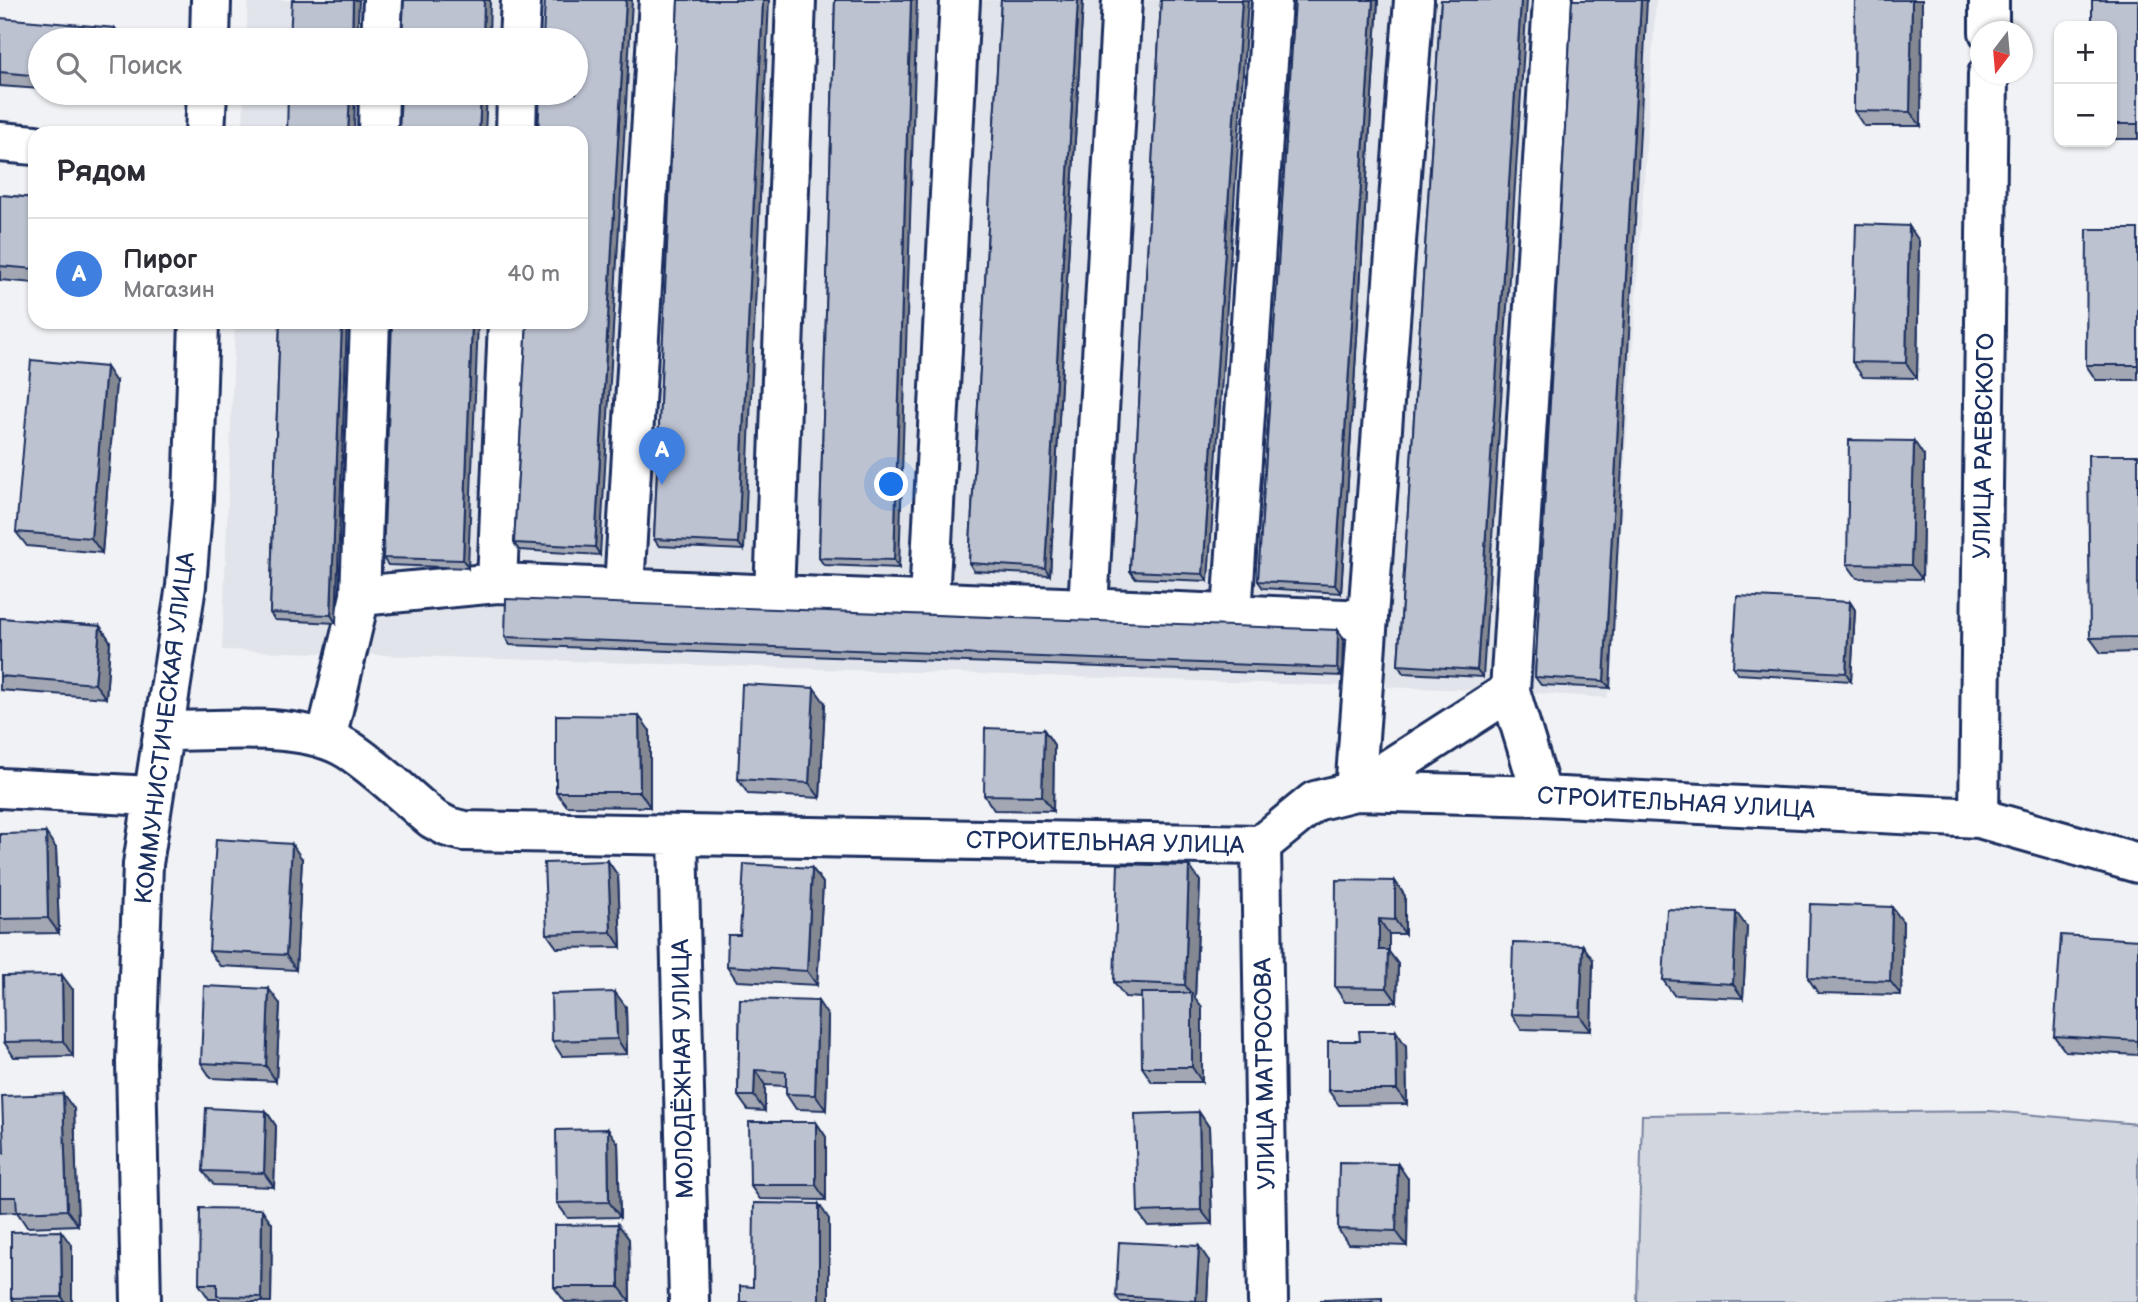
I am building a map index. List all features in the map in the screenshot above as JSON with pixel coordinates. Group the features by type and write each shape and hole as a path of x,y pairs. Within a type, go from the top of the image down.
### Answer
{"street":[{"path":"210,28 211,0"},
{"path":"382,28 383,0"},
{"path":"520,28 521,0"},
{"path":"624,589 659,0"},
{"path":"774,595 796,0"},
{"path":"929,601 960,0"},
{"path":"1088,608 1122,0"},
{"path":"1232,614 1272,0"},
{"path":"1355,792 1414,0"},
{"path":"1542,796 1510,691 1553,0"},
{"path":"1989,0 1989,21"},
{"name":"УЛИЦА РАЕВСКОГО","path":"1979,818 1988,84"},
{"path":"205,126 206,105"},
{"path":"378,126 379,105"},
{"path":"516,126 517,105"},
{"path":"0,142 28,144"},
{"name":"КОММУНИСТИЧЕСКАЯ УЛИЦА","path":"141,1302 136,1062 142,876 151,796 186,586 193,499 199,329"},
{"path":"326,739 360,596 370,329"},
{"path":"497,583 508,329"},
{"path":"360,596 497,583 1368,620"},
{"path":"1355,792 1510,691"},
{"name":"СТРОИТЕЛЬНАЯ УЛИЦА","path":"163,732 299,732 326,739 349,750 433,819 464,831 1261,845 1315,802 1355,792 1542,796 1979,818 2138,863"},
{"path":"0,788 151,796"},
{"name":"МОЛОДЁЖНАЯ УЛИЦА","path":"678,836 689,1302"},
{"name":"УЛИЦА МАТРОСОВА","path":"1261,845 1268,1302"}],"shaded area":[{"path":"248,0 1656,0 1610,688 1606,698 1509,691 222,650 235,329 588,329 588,126 243,126 244,105 588,105 588,28 247,28"},
{"path":"1990,1111 2138,1124 2138,1302 1637,1302 1642,1115"}],"building":[{"path":"292,0 353,0 352,28 291,28"},
{"path":"404,0 484,0 483,28 403,28"},
{"path":"545,0 626,0 595,547 514,543 527,329 588,329 588,126 538,126 539,105 588,105 588,28 544,28"},
{"path":"678,0 763,0 738,543 654,539"},
{"path":"835,0 911,0 894,560 819,558"},
{"path":"1001,0 1078,0 1045,568 969,563"},
{"path":"1161,0 1242,0 1203,574 1130,571"},
{"path":"1295,0 1373,0 1335,585 1258,581"},
{"path":"1441,0 1521,0 1477,670 1398,665"},
{"path":"1572,0 1641,0 1604,681 1535,677"},
{"path":"1855,0 1912,0 1910,112 1854,111"},
{"path":"2092,0 2138,0 2138,124 2117,124 2117,21 2092,21"},
{"path":"0,18 115,28 28,28 28,75 0,72"},
{"path":"288,105 349,105 348,126 287,126"},
{"path":"400,105 480,105 479,126 399,126"},
{"path":"0,195 28,197 28,268 0,266"},
{"path":"1856,224 1909,226 1906,363 1852,362"},
{"path":"2087,229 2138,229 2138,365 2086,365"},
{"path":"280,329 342,329 331,615 270,613"},
{"path":"392,329 472,329 463,560 383,558"},
{"path":"31,360 106,367 91,538 16,532"},
{"path":"1849,440 1914,441 1911,565 1847,564"},
{"path":"2088,455 2138,455 2138,637 2090,638"},
{"path":"1737,596 1850,602 1846,673 1733,667"},
{"path":"506,599 1338,630 1337,668 505,637"},
{"path":"0,618 100,626 95,684 0,676"},
{"path":"742,684 814,688 809,783 738,779"},
{"path":"556,715 639,716 640,792 556,792"},
{"path":"985,728 1044,730 1042,796 984,795"},
{"path":"46,833 48,918 0,919 0,834"},
{"path":"216,839 292,844 286,955 209,951"},
{"path":"608,861 611,932 547,934 544,863"},
{"path":"744,864 812,868 807,971 727,966 728,935 740,935"},
{"path":"1118,864 1189,866 1185,985 1114,982"},
{"path":"1336,880 1395,881 1395,920 1379,919 1379,950 1388,950 1387,988 1335,987"},
{"path":"1810,904 1892,907 1890,981 1808,978"},
{"path":"1667,909 1736,912 1733,984 1663,980"},
{"path":"2061,935 2138,940 2138,1041 2054,1036"},
{"path":"1513,943 1583,945 1580,1016 1511,1014"},
{"path":"62,975 63,1041 4,1042 3,976"},
{"path":"204,986 269,989 266,1066 201,1063"},
{"path":"615,992 617,1039 552,1041 551,994"},
{"path":"1141,993 1192,993 1192,1067 1142,1067"},
{"path":"740,999 818,1001 815,1095 786,1094 786,1072 755,1070 754,1096 738,1096"},
{"path":"1359,1031 1396,1031 1397,1090 1328,1090 1328,1041 1360,1041"},
{"path":"63,1094 67,1210 17,1212 16,1197 0,1197 0,1153 4,1153 2,1096"},
{"path":"206,1108 266,1111 264,1173 203,1171"},
{"path":"1199,1112 1201,1210 1138,1212 1135,1114"},
{"path":"749,1122 816,1122 816,1185 750,1185"},
{"path":"608,1129 609,1202 557,1203 556,1130"},
{"path":"1339,1163 1398,1164 1396,1231 1338,1229"},
{"path":"754,1203 819,1204 819,1302 740,1302 740,1286 753,1287"},
{"path":"200,1208 262,1209 261,1297 217,1296 217,1284 199,1284"},
{"path":"618,1224 619,1287 554,1287 554,1225"},
{"path":"61,1231 62,1297 11,1298 11,1232"},
{"path":"1119,1242 1199,1246 1196,1301 1116,1296"},
{"path":"1382,1298 1382,1302 1321,1302 1321,1300"}],"place":[{"name":"Пирог","path":"662,485"}]}
